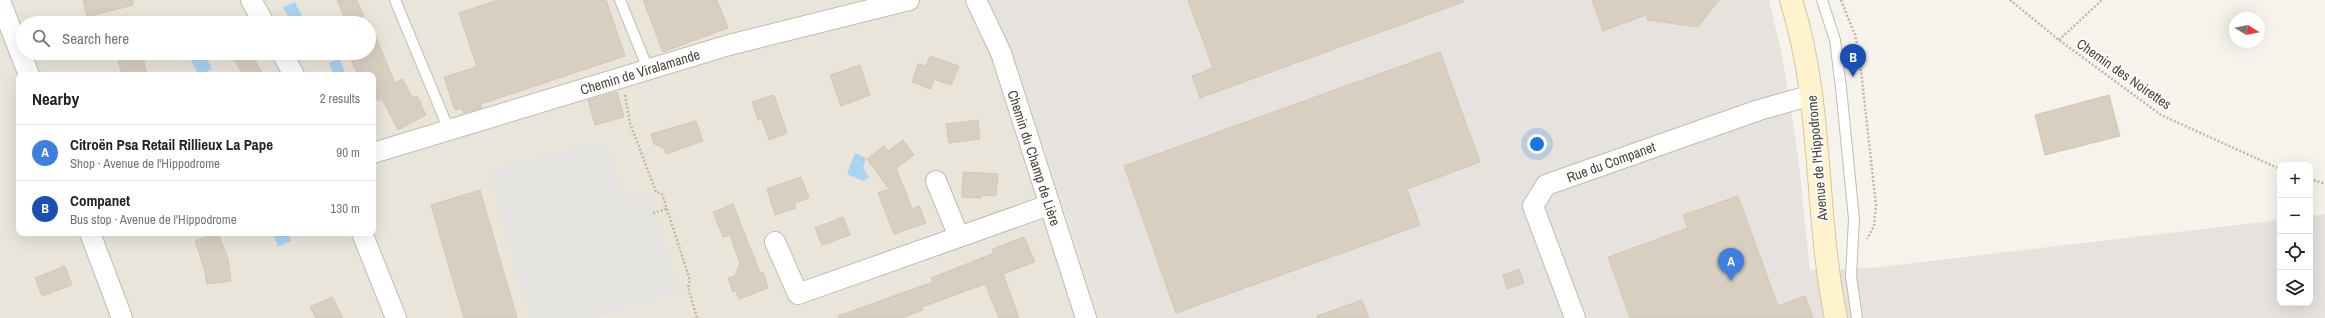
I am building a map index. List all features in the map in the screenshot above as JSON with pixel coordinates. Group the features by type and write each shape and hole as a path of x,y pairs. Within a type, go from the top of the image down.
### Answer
{"main road":[{"name":"Avenue de l'Hippodrome","path":"1791,0 1804,48 1812,95 1829,281 1836,318"}],"street":[{"path":"251,0 260,16"},
{"name":"Chemin de Viralamande","path":"376,152 858,6 909,0"},
{"name":"Chemin du Champ de Lière","path":"976,0 1001,53 1086,318"},
{"path":"0,1 16,42"},
{"path":"23,60 28,72"},
{"path":"286,60 292,72"},
{"name":"Rue du Companet","path":"1573,317 1533,206 1546,185 1759,110 1812,95"},
{"path":"936,181 959,237"},
{"path":"774,242 798,294 1049,205"},
{"path":"91,236 122,318"},
{"path":"363,236 396,318"}],"lane":[{"path":"395,0 449,130"},
{"path":"620,0 648,69"},
{"path":"1822,0 1835,40 1841,88 1854,219 1851,276 1857,318"}],"path":[{"path":"1841,0 1855,35 1859,53 1876,205 1874,226 1865,244"},
{"name":"Chemin des Noirettes","path":"2010,0 2059,40 2161,115 2277,168"},
{"path":"2059,40 2102,0"},
{"path":"623,77 630,123 656,192 662,194 690,280 688,287 697,318"},
{"path":"2313,180 2325,184"},
{"path":"653,212 667,209"}],"shaded area":[{"path":"0,0 978,0 1036,126 1103,318 0,318"},
{"path":"978,0 1769,0 1782,55 1798,156 1810,270 1871,268 2277,220 2277,306 2313,306 2313,216 2325,214 2325,318 1103,318 1036,126"},
{"path":"605,141 623,199 650,193 678,292 591,318 531,318 489,171"}],"water":[{"path":"295,2 302,16 288,16 283,7"},
{"path":"191,60 208,60 212,69 206,72 197,72"},
{"path":"335,60 340,60 345,72 333,72 329,63"},
{"path":"855,153 866,158 863,168 869,177 863,181 847,174"},
{"path":"274,236 289,236 291,241 278,247"}],"building":[{"path":"83,0 133,0 133,5 87,16"},
{"path":"337,0 357,0 364,16 344,16"},
{"path":"498,0 606,0 625,56 481,104 482,108 464,113 462,108 455,110 444,77 477,67 459,13"},
{"path":"643,0 717,0 728,28 663,52"},
{"path":"1188,0 1463,0 1463,2 1200,98 1192,76 1213,68"},
{"path":"1592,0 1719,0 1698,27 1648,20 1646,15 1603,31"},
{"path":"376,38 395,83 403,79 412,98 417,96 426,115 398,130 382,99 378,101 376,97 376,72 357,72 351,60 376,60"},
{"path":"1440,52 1480,162 1407,189 1420,225 1176,313 1124,166"},
{"path":"930,56 959,66 951,85 934,79 930,89 912,82 918,64 926,66"},
{"path":"118,60 144,60 146,72 121,72"},
{"path":"235,60 255,60 261,72 241,72"},
{"path":"860,65 870,95 841,106 830,75"},
{"path":"617,92 624,117 595,125 588,100"},
{"path":"774,95 787,133 769,140 762,119 758,120 752,102"},
{"path":"2109,95 2120,136 2045,155 2035,115"},
{"path":"978,120 980,139 949,143 946,124"},
{"path":"696,121 703,141 666,154 664,148 654,144 651,134"},
{"path":"903,140 914,155 896,168 912,209 919,206 926,223 894,234 878,193 889,189 867,159 884,146 888,151"},
{"path":"963,172 998,174 996,196 981,195 981,198 962,197"},
{"path":"801,177 809,198 794,203 796,208 775,215 767,189"},
{"path":"480,190 517,318 464,318 431,205"},
{"path":"1738,196 1778,306 1805,296 1813,318 1630,318 1608,257 1688,228 1683,215"},
{"path":"733,204 760,273 763,272 768,288 739,299 736,291 733,292 728,278 735,276 740,263 730,235 723,237 713,212"},
{"path":"843,217 850,235 822,245 815,228"},
{"path":"208,236 219,236 228,259 231,281 207,284 204,268 195,241"},
{"path":"1024,237 1035,262 1003,274 1019,318 999,318 985,284 922,307 923,310 902,318 839,318 838,316 933,282 931,278 994,253 992,249"},
{"path":"65,266 72,285 42,296 35,278"},
{"path":"1519,269 1524,283 1507,289 1503,275"},
{"path":"332,297 343,318 316,318 310,307"},
{"path":"1362,300 1369,318 1317,318 1317,316"}],"place":[{"name":"Companet","path":"1853,77"},
{"name":"Citroën Psa Retail Rillieux La Pape","path":"1731,281"}]}
